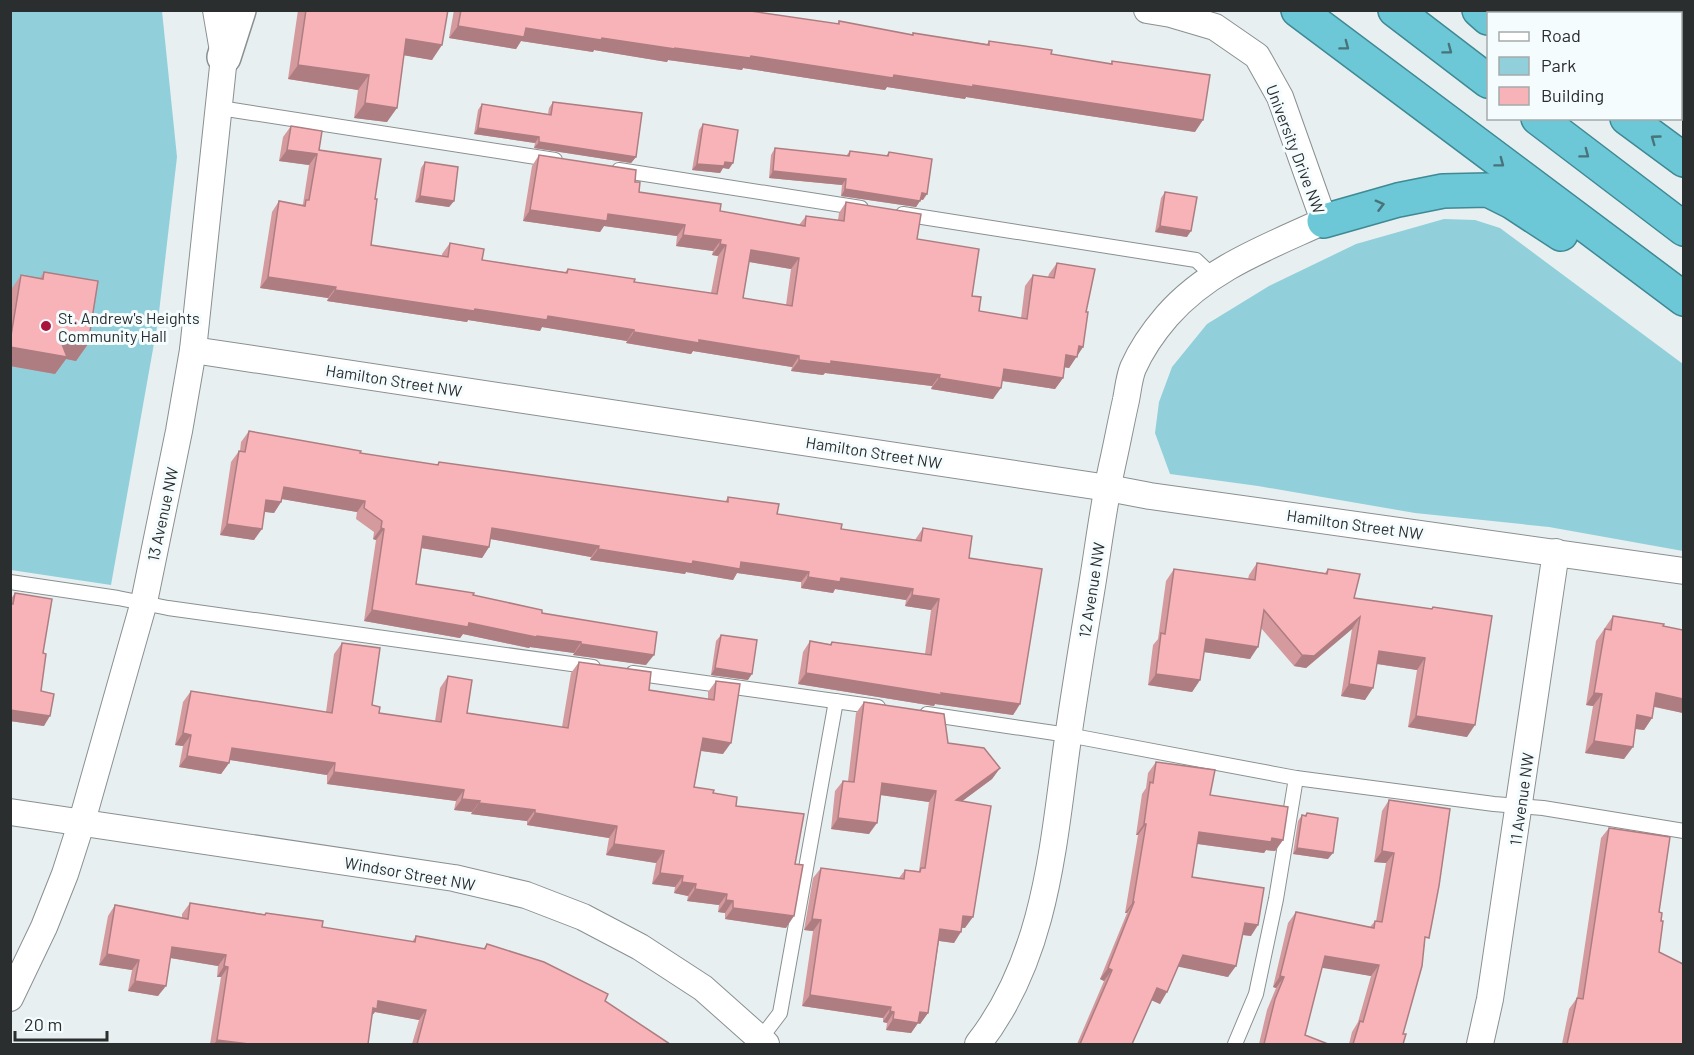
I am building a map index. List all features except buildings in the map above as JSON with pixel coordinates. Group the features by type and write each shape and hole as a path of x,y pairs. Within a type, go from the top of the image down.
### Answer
{"highway":[{"path":"1298,10 1683,298"},
{"path":"1401,15 1487,80"},
{"path":"1541,120 1683,229"},
{"path":"1630,120 1683,160"},
{"path":"1324,221 1398,200 1443,191 1488,190 1512,202 1651,295 1683,313"}],"street":[{"name":"13 Avenue NW","path":"10,998 44,927 82,821 144,602 179,431 192,350 224,57 216,10"},
{"path":"224,57 239,10"},
{"name":"University Drive NW","path":"1147,10 1171,14 1215,27 1257,56 1280,97 1324,221"},
{"name":"12 Avenue NW","path":"978,1044 1001,1010 1018,976 1040,914 1050,868 1068,735 1108,488 1132,370 1166,317 1188,294 1236,262 1324,221"},
{"name":"Hamilton Street NW","path":"192,350 1150,496 1683,571"},
{"name":"11 Avenue NW","path":"1480,1044 1490,999 1520,806 1556,552"},
{"name":"Windsor Street NW","path":"10,812 454,878 526,896 583,917 640,947 703,988 763,1041"}],"lane":[{"path":"220,108 571,163"},
{"path":"607,168 1196,260 1213,276"},
{"path":"10,582 144,602 168,608 602,668"},
{"path":"625,672 894,710"},
{"path":"763,1041 780,1013 836,701"},
{"path":"916,713 1068,735 1296,778 1543,808 1683,831"},
{"path":"1235,1044 1256,994 1276,899 1296,778"}],"green space":[{"path":"11,11 162,11 177,157 158,321 111,585 11,570"},
{"path":"1444,219 1475,220 1500,228 1683,364 1683,551 1549,527 1415,513 1258,486 1170,474 1155,433 1159,402 1172,367 1207,324 1269,286 1356,244"}],"place":[{"name":"St. Andrew's Heights Community Hall","path":"46,326"}]}
